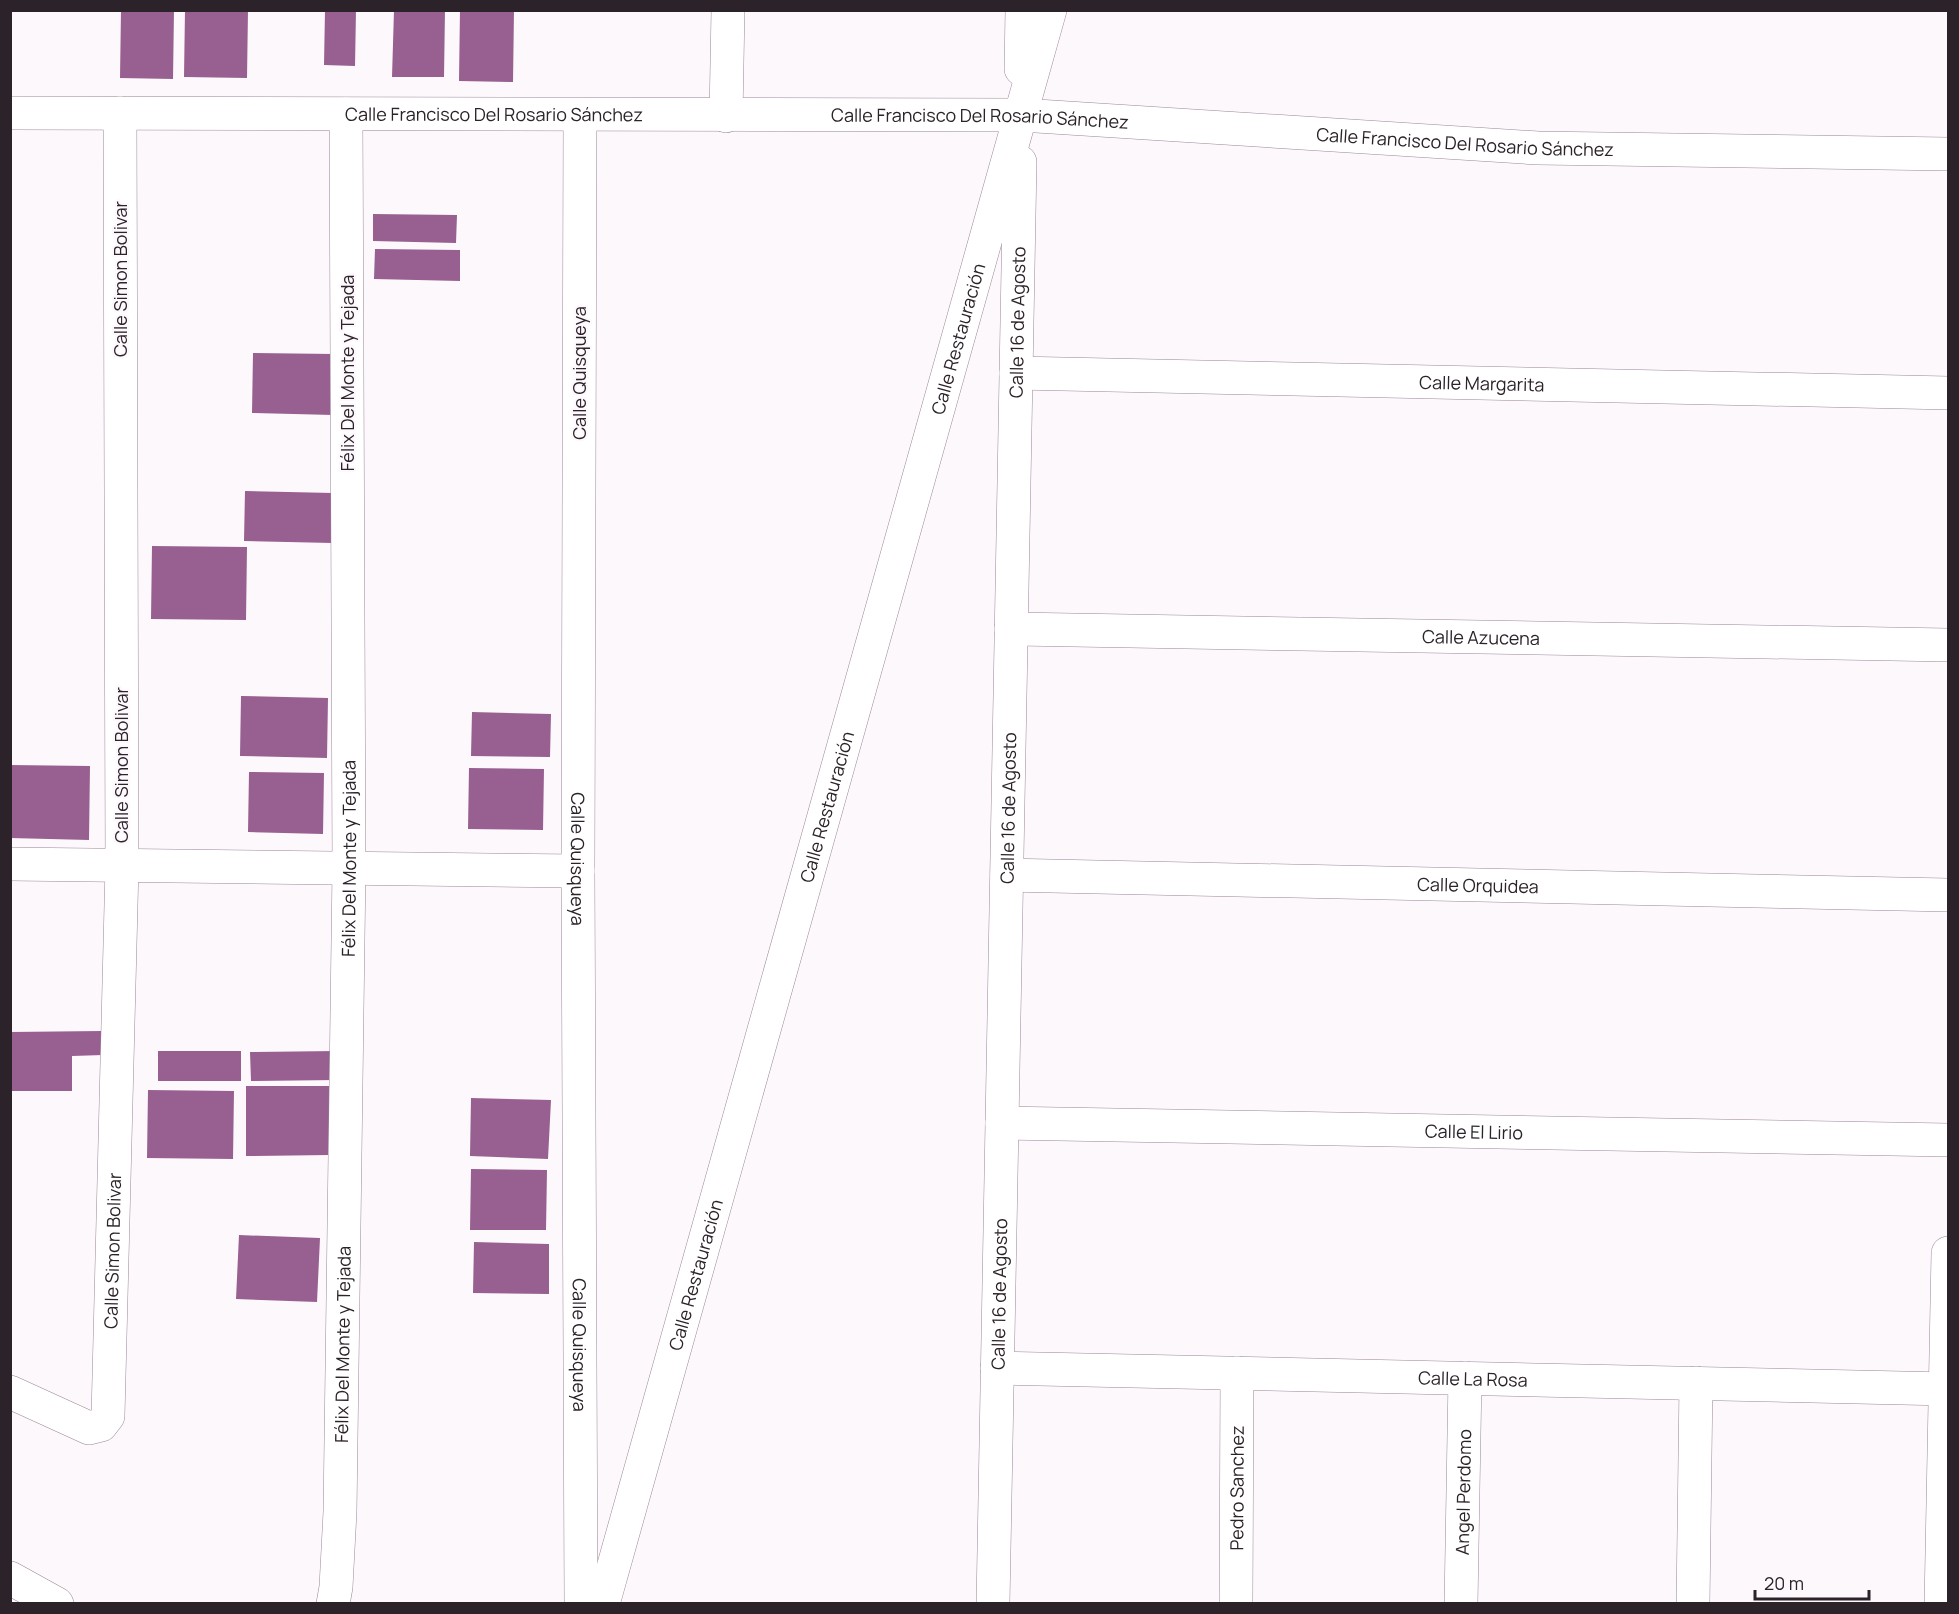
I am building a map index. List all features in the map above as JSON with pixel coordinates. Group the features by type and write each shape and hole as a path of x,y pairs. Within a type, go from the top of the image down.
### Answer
{"street":[{"path":"726,116 728,10"},
{"name":"Calle 16 de Agosto","path":"993,1604 1022,10"},
{"name":"Calle Restauración","path":"603,1604 1050,10"},
{"name":"Calle Francisco Del Rosario Sánchez","path":"10,113 1021,115 1538,148 1948,154"},
{"name":"Calle Simon Bolivar","path":"10,1392 88,1428 100,1425 108,1416 122,866 120,113"},
{"name":"Félix Del Monte y Tejada","path":"333,1604 340,1512 349,869 346,114"},
{"name":"Calle Quisqueya","path":"580,115 578,871 581,1604"},
{"name":"Calle Margarita","path":"1016,373 1948,393"},
{"name":"Calle Azucena","path":"1011,629 1948,645"},
{"path":"10,864 578,871"},
{"name":"Calle Orquidea","path":"1007,875 1948,894"},
{"name":"Calle El Lirio","path":"1002,1123 1948,1140"},
{"path":"1941,1604 1948,1253"},
{"name":"Calle La Rosa","path":"998,1368 1947,1389"},
{"name":"Pedro Sanchez","path":"1236,1604 1237,1373"},
{"name":"Angel Perdomo","path":"1461,1604 1465,1378"},
{"path":"1693,1604 1696,1383"},
{"path":"10,1578 57,1604"}],"building":[{"path":"121,10 174,10 173,79 120,78"},
{"path":"185,10 248,10 247,78 184,77"},
{"path":"325,10 356,10 355,66 324,65"},
{"path":"394,10 445,10 444,77 392,77"},
{"path":"460,10 514,10 513,82 459,81"},
{"path":"373,214 457,215 456,243 373,241"},
{"path":"375,249 460,250 460,281 374,279"},
{"path":"253,353 334,354 333,415 252,413"},
{"path":"245,491 333,493 332,543 244,541"},
{"path":"152,546 247,547 246,620 151,619"},
{"path":"241,696 328,698 327,758 240,756"},
{"path":"472,712 551,714 550,757 471,756"},
{"path":"10,765 90,766 89,840 10,838"},
{"path":"469,768 544,769 543,830 468,829"},
{"path":"249,772 324,773 323,834 248,832"},
{"path":"102,1031 103,1055 72,1056 72,1091 10,1091 10,1032"},
{"path":"158,1051 241,1051 241,1081 158,1081"},
{"path":"337,1051 337,1080 251,1081 250,1052"},
{"path":"246,1086 329,1086 329,1155 246,1156"},
{"path":"148,1090 234,1091 233,1159 147,1158"},
{"path":"471,1098 551,1100 548,1159 470,1156"},
{"path":"471,1169 547,1170 546,1230 470,1230"},
{"path":"239,1235 320,1238 317,1302 236,1299"},
{"path":"474,1242 549,1244 549,1294 473,1293"}]}
